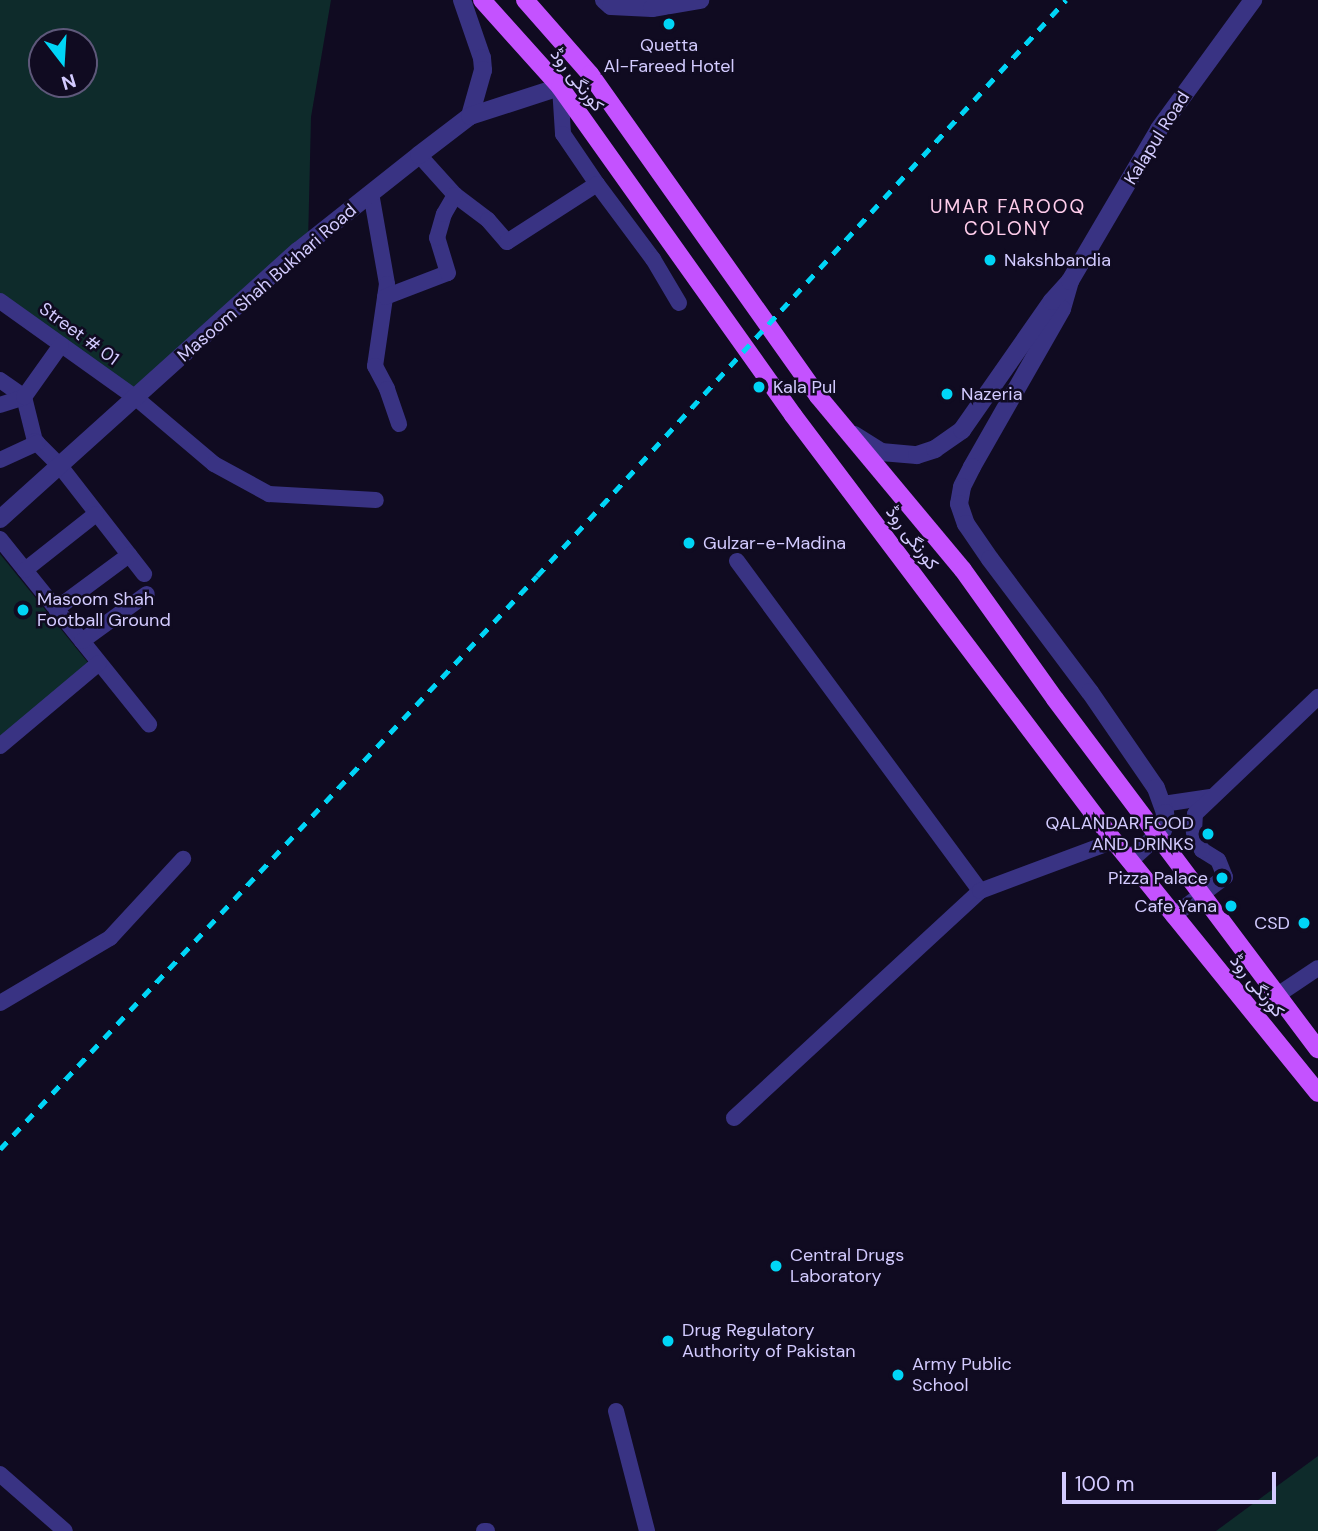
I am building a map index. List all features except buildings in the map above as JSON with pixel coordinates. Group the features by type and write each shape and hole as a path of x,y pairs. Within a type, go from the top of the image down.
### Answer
{"main road":[{"name":"کورنگی روڈ","path":"482,0 560,87 793,415 1114,841 1318,1093"},
{"name":"کورنگی روڈ","path":"525,0 590,74 818,396 963,570 1276,996 1318,1049"}],"street":[{"path":"462,0 482,58 482,70 470,116"},
{"path":"604,0 611,6 652,8 700,0"},
{"name":"Kalapul Road","path":"1070,281 1159,129 1253,0"},
{"path":"560,87 563,134 653,259 679,303"},
{"name":"Masoom Shah Bukhari Road","path":"0,519 298,251 371,192 470,116 560,87"},
{"path":"419,155 455,195 488,220 508,242 597,184"},
{"path":"371,192 387,284 374,366 387,389 399,424"},
{"path":"385,297 448,274 437,238 444,214 455,195"},
{"path":"843,427 867,446 897,456 926,452 954,437 971,419 1052,301 1070,281"},
{"path":"1070,281 1062,309 962,487 960,511 990,559 1149,777 1163,804 1165,820 1158,836 1130,860"},
{"name":"Street # 01","path":"0,301 136,398 214,464 269,494 376,500"},
{"path":"0,405 24,397 61,345"},
{"path":"0,380 24,397 37,443 60,466 144,575"},
{"path":"0,460 37,443"},
{"path":"24,570 96,514"},
{"path":"0,539 149,724"},
{"path":"56,609 129,555"},
{"path":"737,561 980,891"},
{"path":"82,641 147,593"},
{"path":"0,746 99,663"},
{"path":"1173,916 1225,877 1218,860 1202,850 1194,832 1195,814 1318,697"},
{"path":"1163,804 1210,797"},
{"path":"734,1118 980,891 1114,841"},
{"path":"0,1003 110,938 183,859"},
{"path":"1276,996 1318,968"},
{"path":"616,1411 647,1531"},
{"path":"3,1482 65,1531"}],"green space":[{"path":"0,0 331,0 311,117 308,243 136,398 0,300"},
{"name":"Masoom Shah Football Ground","path":"0,554 90,665 0,743"},
{"path":"1318,1456 1318,1531 1216,1531"}],"railway":[{"path":"0,1149 537,576 1066,0"}],"place":[{"name":"Quetta Al-Fareed Hotel","path":"669,24"},
{"name":"Nakshbandia","path":"990,260"},
{"name":"Kala Pul","path":"759,387"},
{"name":"Nazeria","path":"947,394"},
{"name":"Gulzar-e-Madina","path":"689,543"},
{"name":"Masoom Shah Football Ground","path":"23,610"},
{"name":"QALANDAR FOOD AND DRINKS","path":"1208,834"},
{"name":"Pizza Palace","path":"1222,878"},
{"name":"Cafe Yana","path":"1231,906"},
{"name":"CSD","path":"1304,923"},
{"name":"Central Drugs Laboratory","path":"776,1266"},
{"name":"Drug Regulatory Authority of Pakistan","path":"668,1341"},
{"name":"Army Public School","path":"898,1375"}],"district":[{"name":"UMAR FAROOQ COLONY","path":"1008,218"}]}
